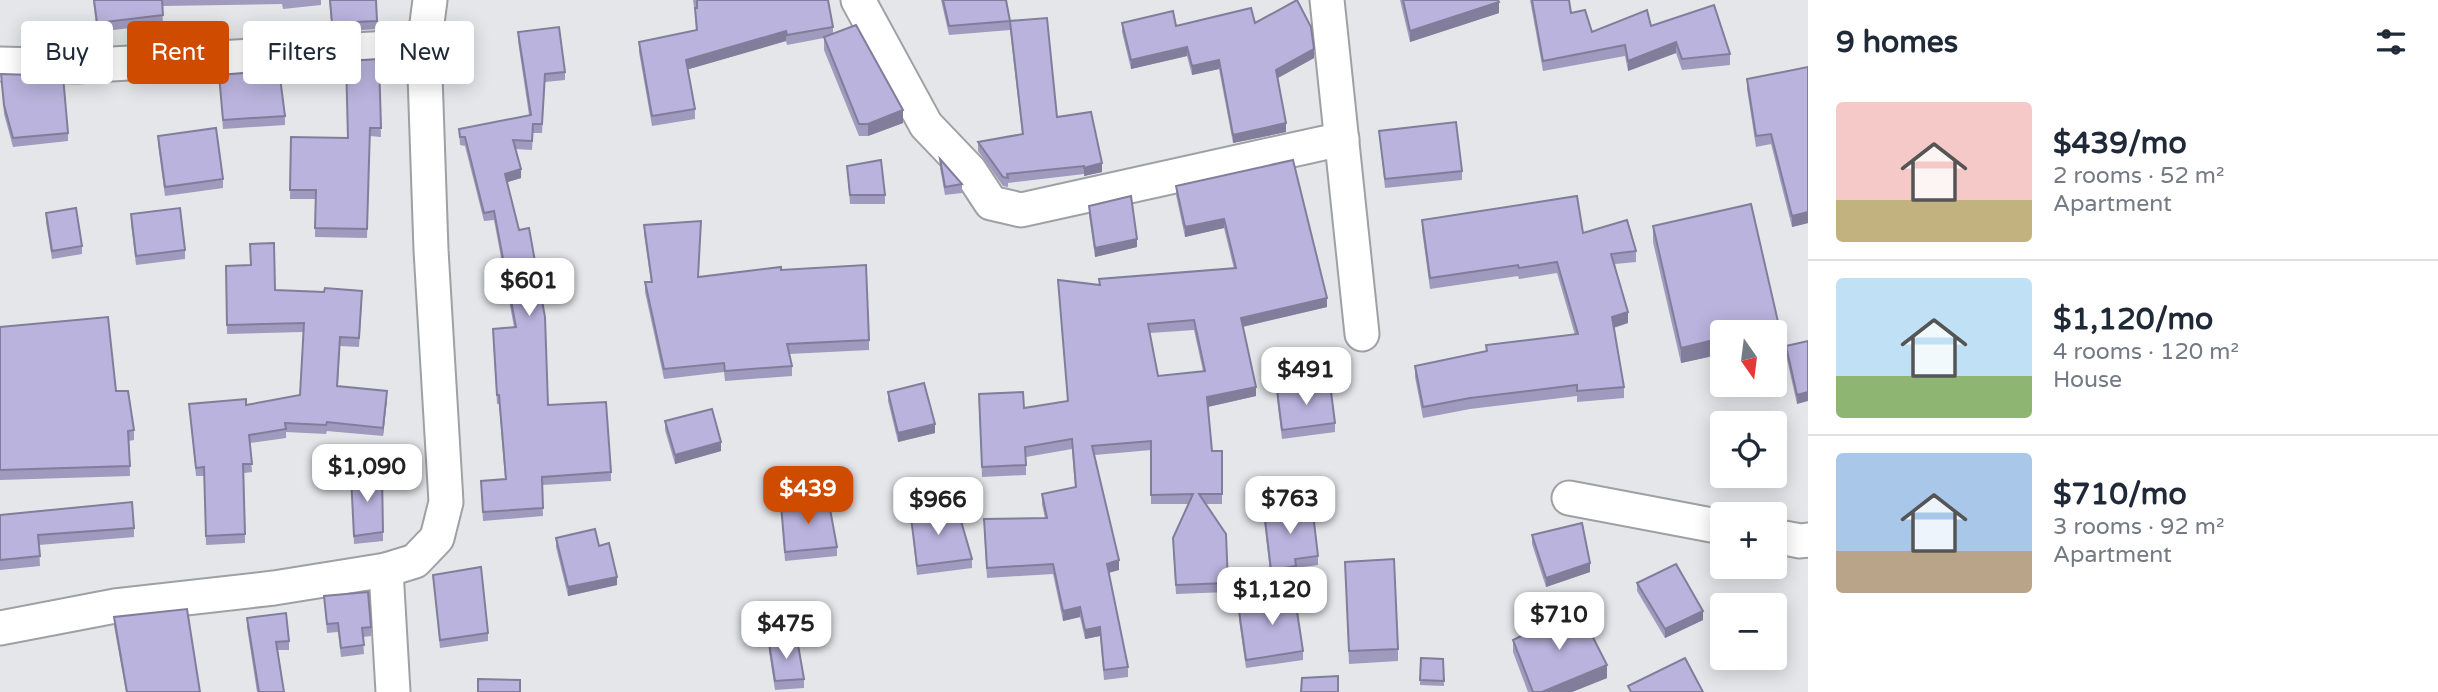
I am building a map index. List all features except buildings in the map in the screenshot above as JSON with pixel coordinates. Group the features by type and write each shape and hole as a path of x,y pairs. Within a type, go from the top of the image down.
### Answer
{"street":[{"path":"427,21 430,0"},
{"path":"859,0 926,125 970,172 991,203 1021,210 1342,139"},
{"path":"1328,0 1362,334"},
{"path":"0,64 77,66 375,49"},
{"path":"0,628 115,606 274,588 386,570 415,561 437,538 446,502 431,250 425,84"},
{"path":"1569,498 1710,525"},
{"path":"1787,538 1808,540"},
{"path":"386,570 393,692"}]}
